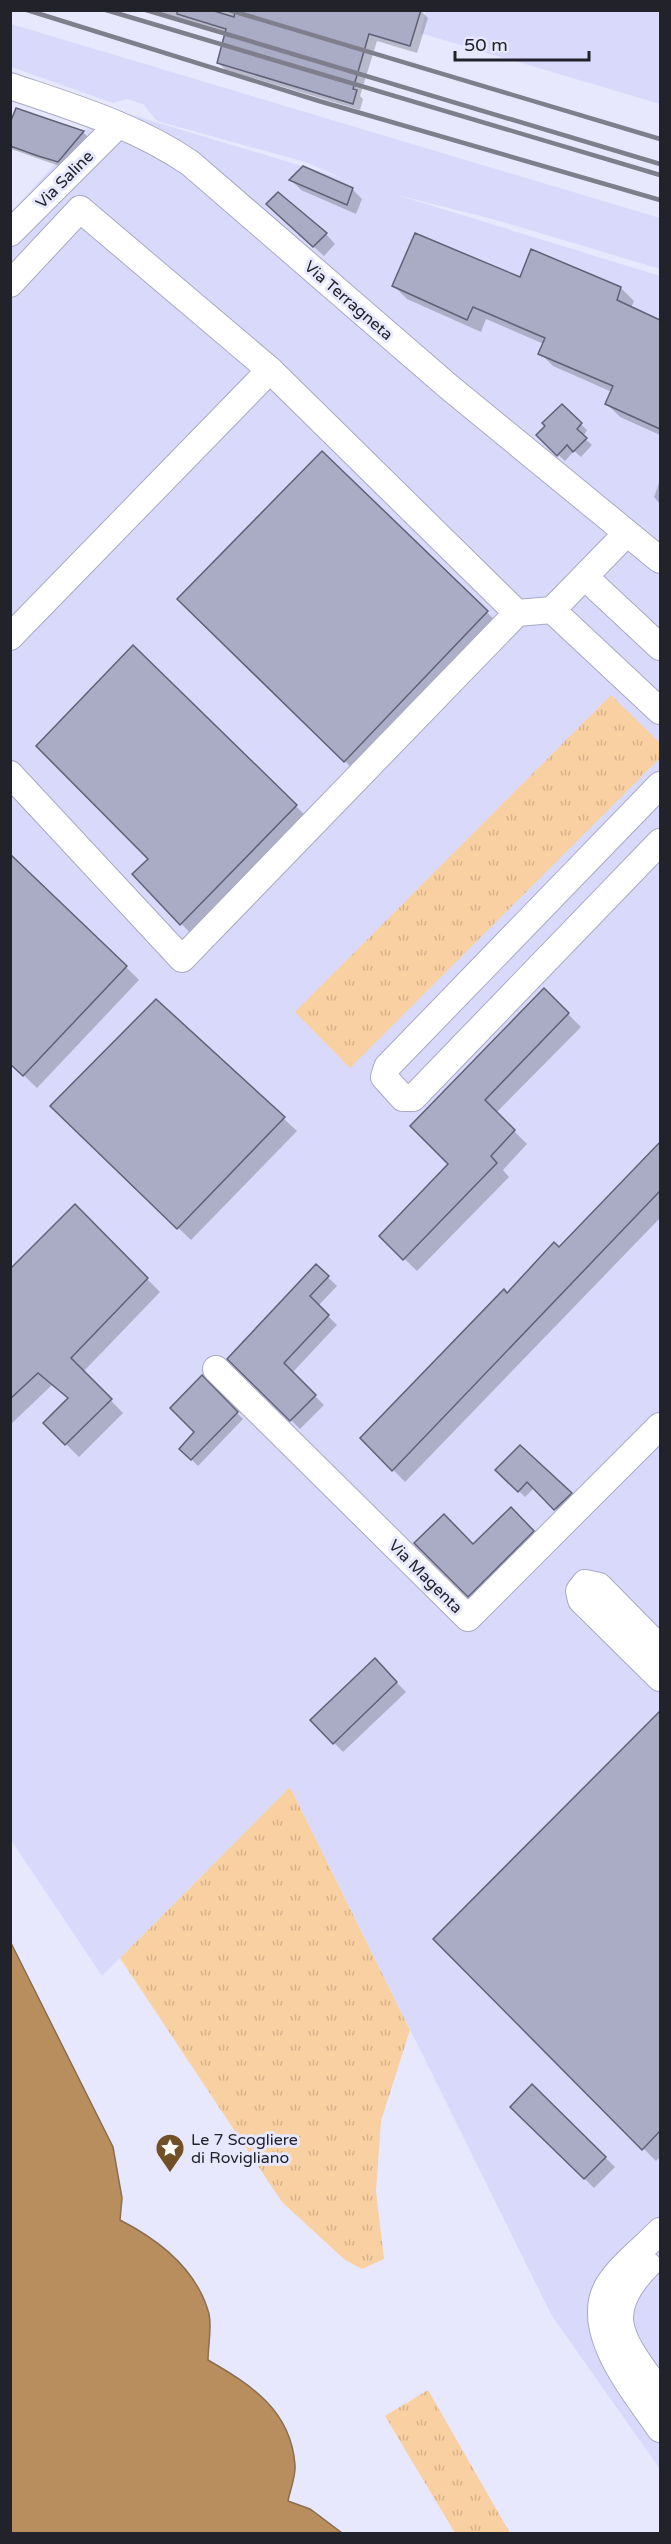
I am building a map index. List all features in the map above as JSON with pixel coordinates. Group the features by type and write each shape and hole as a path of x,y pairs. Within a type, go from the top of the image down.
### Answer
{"street":[{"name":"Via Terragneta","path":"10,86 118,125 170,149 190,163 449,387 660,560"},
{"name":"Via Saline","path":"10,234 118,125"},
{"path":"10,284 80,209 270,370 517,613"},
{"path":"10,637 270,370"},
{"path":"10,774 182,959 517,613 552,610 626,534"},
{"path":"585,577 660,647"},
{"path":"552,610 660,711"},
{"path":"660,785 387,1067 384,1077 403,1098 413,1098 660,842"},
{"name":"Via Magenta","path":"216,1369 468,1618 660,1426"},
{"path":"660,1648 598,1586 585,1583 579,1591 581,1600 660,1678"},
{"path":"660,2232 609,2283 602,2298 602,2320 606,2345 660,2428"},
{"path":"660,2253 638,2275 625,2293 618,2315 624,2341 660,2393"}],"shaded area":[{"path":"426,11 660,11 660,104 420,33"},
{"path":"11,24 660,218 660,269 496,220 397,195 660,276 660,2469 552,2316 290,1787 102,1976 11,1840 10,214 84,131 112,109 342,178 305,162 157,121 143,104 127,99 113,103 11,67"},
{"path":"10,1941 113,2147 122,2198 120,2220 162,2247 175,2258 196,2283 210,2319 208,2360 239,2379 266,2401 286,2429 295,2465 288,2501 310,2509 342,2533 11,2533"}],"green space":[{"path":"611,695 660,743 660,758 350,1068 295,1012"},
{"path":"290,1787 410,2030 381,2121 376,2191 384,2259 362,2269 345,2260 282,2202 120,1958"},
{"path":"428,2390 510,2533 455,2533 385,2416"}],"building":[{"path":"177,10 211,10 234,17 235,10 421,10 410,46 369,34 353,89 357,90 353,104 217,63 226,29 177,14"},
{"path":"16,108 84,131 58,162 38,156 10,146 10,123"},
{"path":"303,166 353,188 347,205 289,180"},
{"path":"278,192 327,233 313,247 266,204"},
{"path":"415,233 520,277 531,249 621,287 617,300 660,320 660,429 605,404 613,386 538,354 545,338 473,307 467,320 392,286"},
{"path":"562,404 582,423 577,429 587,438 573,452 567,445 557,456 536,435 545,426 542,423"},
{"path":"322,451 488,611 344,762 177,599"},
{"path":"133,645 297,805 180,925 132,874 148,859 36,746"},
{"path":"10,854 127,966 23,1076 10,1064"},
{"path":"544,988 569,1013 485,1100 515,1130 491,1156 497,1163 403,1260 379,1236 448,1164 410,1126"},
{"path":"156,999 285,1117 177,1229 50,1106"},
{"path":"660,1142 660,1191 392,1471 360,1438 504,1289 507,1293 554,1242 559,1247"},
{"path":"75,1204 148,1278 71,1358 112,1399 65,1445 43,1423 68,1398 38,1373 10,1399 10,1269"},
{"path":"316,1264 329,1276 310,1296 329,1315 284,1363 316,1395 290,1421 227,1359"},
{"path":"202,1375 238,1412 191,1460 179,1449 194,1432 170,1408"},
{"path":"520,1445 572,1493 554,1510 527,1482 518,1492 495,1470"},
{"path":"511,1507 534,1531 468,1597 414,1543 444,1514 473,1544"},
{"path":"375,1658 397,1682 333,1744 310,1720"},
{"path":"660,1711 660,2131 642,2150 433,1939"},
{"path":"532,2084 606,2157 584,2179 510,2107"}],"railway":[{"path":"27,10 319,101 660,200"},
{"path":"106,10 660,175"},
{"path":"146,10 660,164"},
{"path":"229,10 660,139"}],"place":[{"name":"Le 7 Scogliere di Rovigliano","path":"170,2174"}]}
